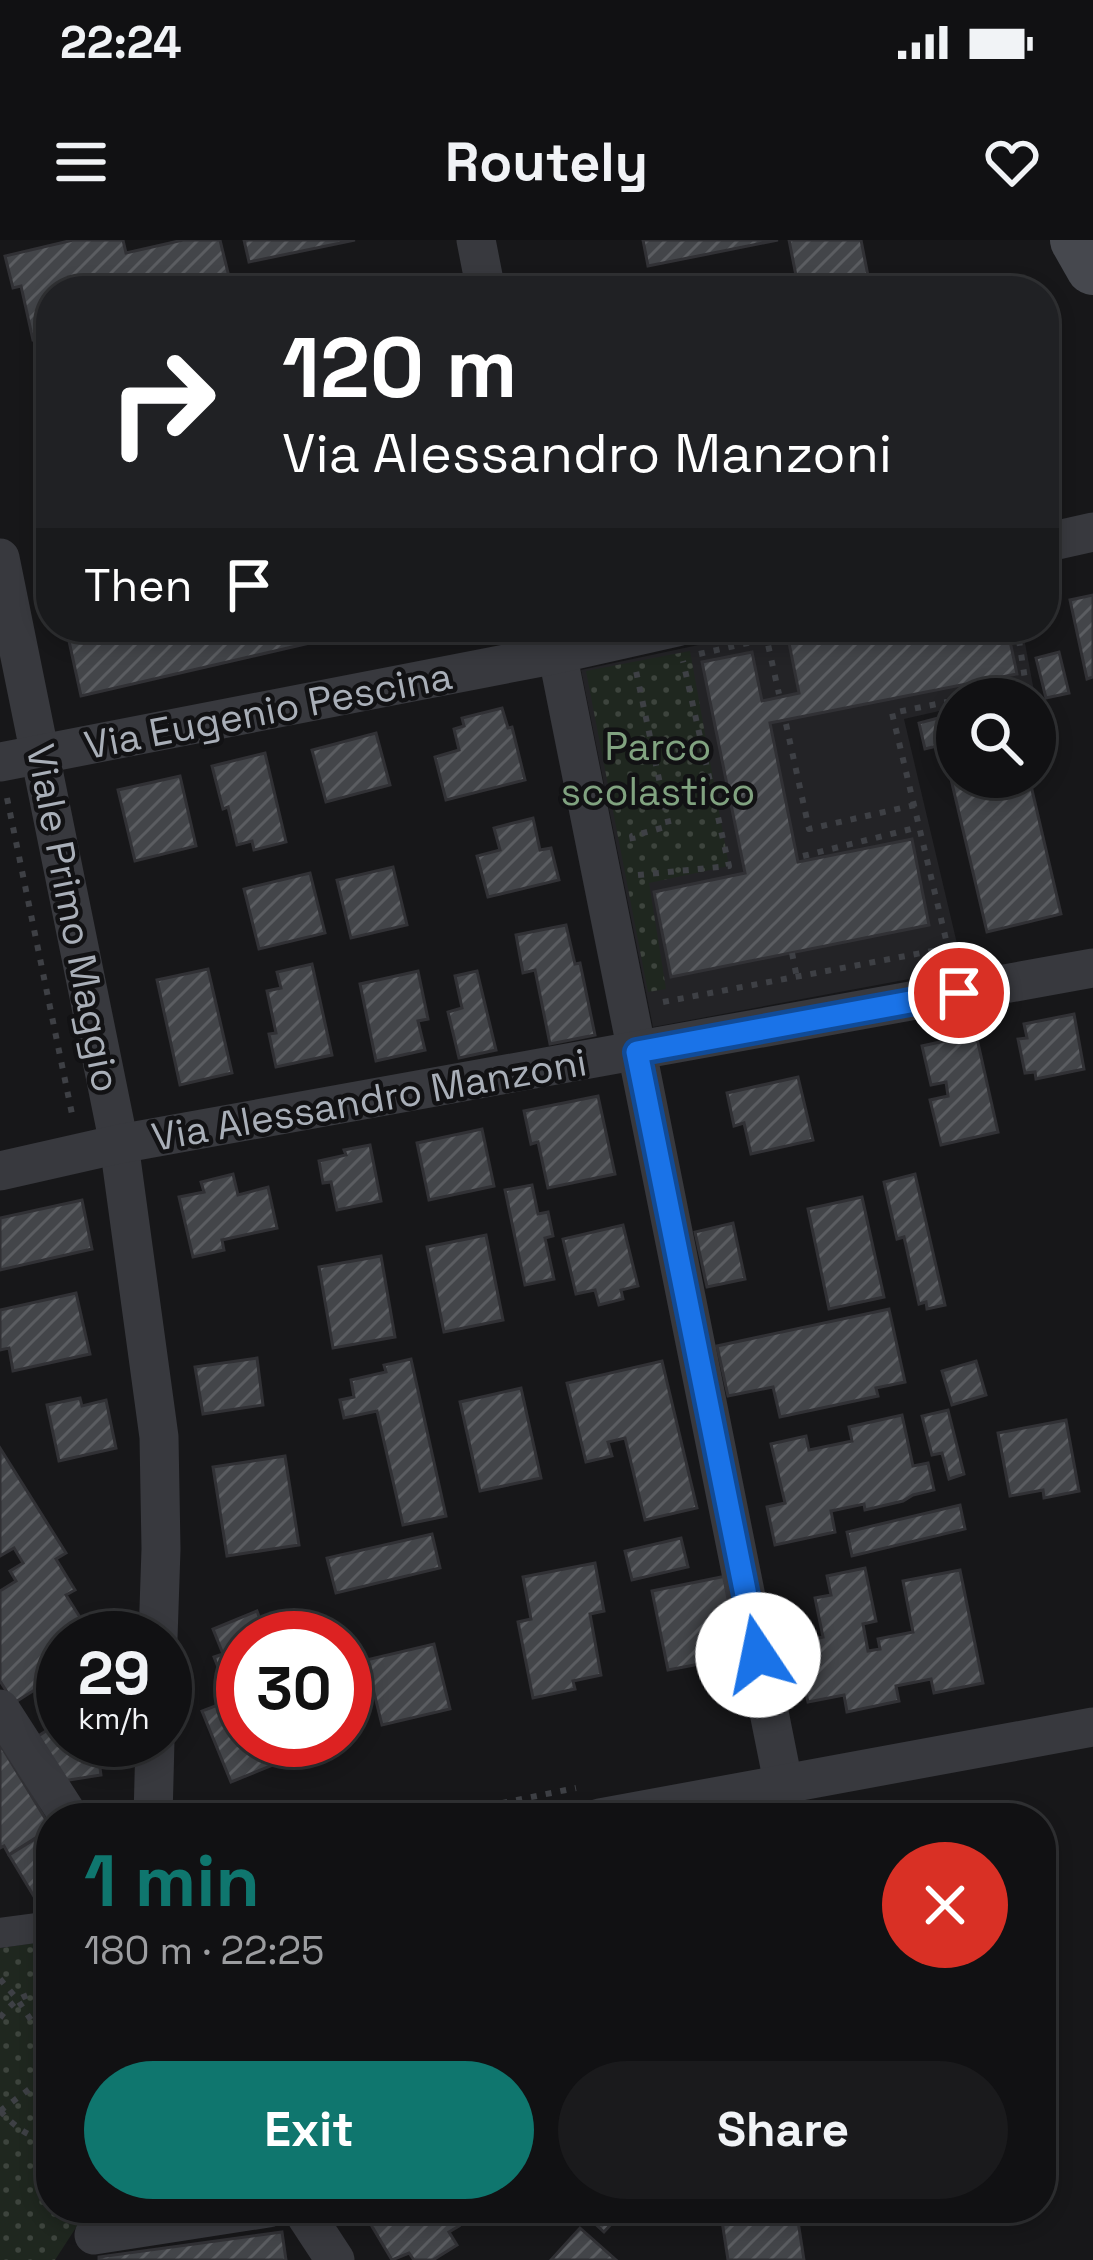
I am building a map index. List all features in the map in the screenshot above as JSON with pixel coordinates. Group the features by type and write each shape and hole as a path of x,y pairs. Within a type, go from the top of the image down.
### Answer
{"main road":[{"path":"1077,240 1093,268"}],"street":[{"path":"476,240 483,276"},
{"path":"1059,540 1093,532"},
{"name":"Viale Primo Maggio","path":"0,558 119,1144 159,1437 159,1611"},
{"name":"Via Eugenio Pescina","path":"2,773 41,754 550,642"},
{"path":"555,642 783,1782"},
{"name":"Via Eugenio Pescina","path":"570,642 676,649"},
{"name":"Via Alessandro Manzoni","path":"0,1171 119,1144 1093,968"},
{"path":"0,1709 60,1803"},
{"path":"676,1803 1093,1727"},
{"path":"153,1803 154,1767"},
{"path":"0,1933 36,1928"},
{"path":"89,2252 207,2223"},
{"path":"302,2223 307,2260"},
{"path":"310,2223 335,2260"}],"path":[{"path":"651,666 635,670 669,826 632,836 638,875 730,866 676,649 721,642"},
{"path":"768,642 779,694"},
{"path":"1019,642 1025,678"},
{"path":"663,1002 948,948 892,713 936,705"},
{"path":"786,724 809,830 915,805"},
{"path":"2,773 80,1154"},
{"path":"803,856 920,827"},
{"path":"792,952 797,976"},
{"path":"0,1979 36,2028"},
{"path":"0,2018 17,1999 36,1993"},
{"path":"36,2084 0,2111 36,2139"}],"shaded area":[{"path":"713,642 1025,642 1032,678 936,678 936,712 904,719 963,969 653,1027 581,670"}],"green space":[{"name":"Parco scolastico","path":"690,651 729,866 649,883 666,989 648,992 586,671"},
{"path":"36,1943 36,2223 88,2223 77,2226 55,2260 0,2260 0,1948"}],"building":[{"path":"73,240 123,240 126,253 183,240 220,240 229,276 36,276 33,340 21,286 13,288 5,256"},
{"path":"244,240 355,240 249,262"},
{"path":"643,240 778,240 648,266"},
{"path":"789,240 861,240 868,276 796,276"},
{"path":"1093,595 1093,677 1087,679 1070,600"},
{"path":"69,642 314,642 81,696"},
{"path":"794,642 1010,642 1017,674 936,678 936,690 770,723 798,862 912,839 929,925 671,977 654,892 745,873 702,662 752,652 762,701 799,693 789,643"},
{"path":"1059,652 1069,693 1056,696 1056,678 1041,678 1036,658"},
{"path":"502,708 508,728 512,727 525,780 446,800 435,757 459,750 454,729 464,726 462,718"},
{"path":"936,719 936,746 925,749 919,723"},
{"path":"376,733 390,785 326,802 312,750"},
{"path":"265,753 286,842 254,850 252,841 237,845 212,766"},
{"path":"180,776 196,846 135,861 118,790"},
{"path":"955,798 1034,798 1061,914 987,932"},
{"path":"533,818 540,850 551,848 559,880 488,897 477,856 500,850 494,828"},
{"path":"393,867 407,925 351,938 337,880"},
{"path":"310,873 325,933 259,949 244,889"},
{"path":"566,925 575,964 580,963 595,1035 550,1044 535,970 523,973 516,935"},
{"path":"312,964 332,1055 276,1067 269,1034 276,1033 267,991 281,988 277,972"},
{"path":"208,969 232,1073 180,1085 157,980"},
{"path":"418,971 428,1019 418,1021 425,1050 376,1061 360,984"},
{"path":"477,971 496,1050 459,1058 448,1012 462,1008 455,976"},
{"path":"1074,1014 1084,1069 1036,1079 1035,1072 1025,1073 1018,1039 1027,1038 1024,1024"},
{"path":"976,1034 998,1132 941,1145 930,1100 948,1096 946,1082 931,1085 922,1046"},
{"path":"798,1077 813,1140 751,1154 744,1123 734,1126 727,1093"},
{"path":"598,1096 615,1174 548,1188 538,1142 531,1144 524,1111"},
{"path":"482,1129 494,1186 429,1200 417,1143"},
{"path":"370,1145 381,1201 337,1210 331,1182 323,1183 319,1161"},
{"path":"233,1174 238,1195 268,1187 277,1228 222,1240 224,1250 193,1257 179,1197 204,1192 201,1182"},
{"path":"915,1174 945,1305 927,1309 926,1302 919,1304 904,1237 897,1239 884,1182"},
{"path":"532,1185 538,1214 548,1212 553,1236 545,1238 554,1279 525,1285 505,1190"},
{"path":"862,1197 884,1297 829,1309 808,1209"},
{"path":"82,1200 92,1249 0,1270 0,1218"},
{"path":"733,1223 745,1279 707,1287 695,1232"},
{"path":"623,1225 638,1286 621,1290 623,1299 599,1305 595,1290 576,1294 563,1239"},
{"path":"486,1235 503,1320 444,1332 427,1247"},
{"path":"381,1256 395,1337 333,1348 319,1267"},
{"path":"76,1293 90,1354 13,1371 9,1348 0,1350 0,1310"},
{"path":"889,1309 905,1382 876,1388 878,1396 780,1417 773,1387 728,1396 717,1346"},
{"path":"257,1358 263,1405 203,1414 195,1367"},
{"path":"411,1359 446,1516 403,1525 377,1411 344,1418 340,1400 354,1397 351,1380 386,1372 384,1365"},
{"path":"662,1361 697,1508 645,1520 625,1438 608,1442 612,1456 586,1462 567,1383"},
{"path":"976,1361 986,1395 952,1405 942,1371"},
{"path":"521,1388 541,1478 480,1491 460,1402"},
{"path":"80,1398 82,1406 106,1400 116,1448 59,1461 47,1405"},
{"path":"948,1410 964,1474 949,1479 942,1453 932,1455 922,1416"},
{"path":"902,1415 913,1466 928,1463 934,1490 865,1510 864,1504 831,1511 835,1532 775,1545 767,1507 785,1503 771,1444 806,1436 809,1450 852,1441 849,1427"},
{"path":"1066,1420 1079,1491 1044,1498 1043,1490 1010,1496 998,1433"},
{"path":"0,1448 66,1553 56,1559 75,1590 66,1595 76,1611 36,1611 36,1689 14,1703 0,1681 0,1591 16,1581 10,1571 23,1563 14,1548 0,1556"},
{"path":"285,1456 299,1545 227,1556 213,1467"},
{"path":"960,1505 965,1529 852,1556 847,1532"},
{"path":"432,1534 440,1568 336,1593 327,1558"},
{"path":"681,1538 688,1567 632,1580 625,1551"},
{"path":"595,1563 604,1611 590,1614 601,1675 573,1681 575,1689 533,1698 518,1622 531,1619 523,1577"},
{"path":"865,1568 876,1621 863,1624 868,1651 880,1649 878,1639 913,1632 903,1581 960,1570 983,1683 934,1693 931,1679 896,1686 899,1701 847,1712 844,1695 808,1702 795,1643 823,1637 815,1598 831,1595 827,1576"},
{"path":"726,1576 742,1656 668,1670 652,1591"},
{"path":"434,1644 450,1709 382,1725 372,1684 372,1659"},
{"path":"216,1706 216,1745 202,1711"},
{"path":"0,1744 36,1803 36,1838 9,1855 4,1846 0,1848"},
{"path":"47,1767 100,1767 101,1775 56,1782"},
{"path":"225,1767 268,1767 231,1782"},
{"path":"36,1838 36,1900 9,1855"},
{"path":"370,2223 459,2226 449,2232 457,2245 433,2260 414,2260 409,2253 392,2260"},
{"path":"722,2223 798,2223 804,2260 728,2260"},
{"path":"580,2228 616,2260 551,2260"},
{"path":"282,2232 286,2260 99,2260 99,2257"}],"route":[{"path":"758,1655 637,1052 959,993"}]}
